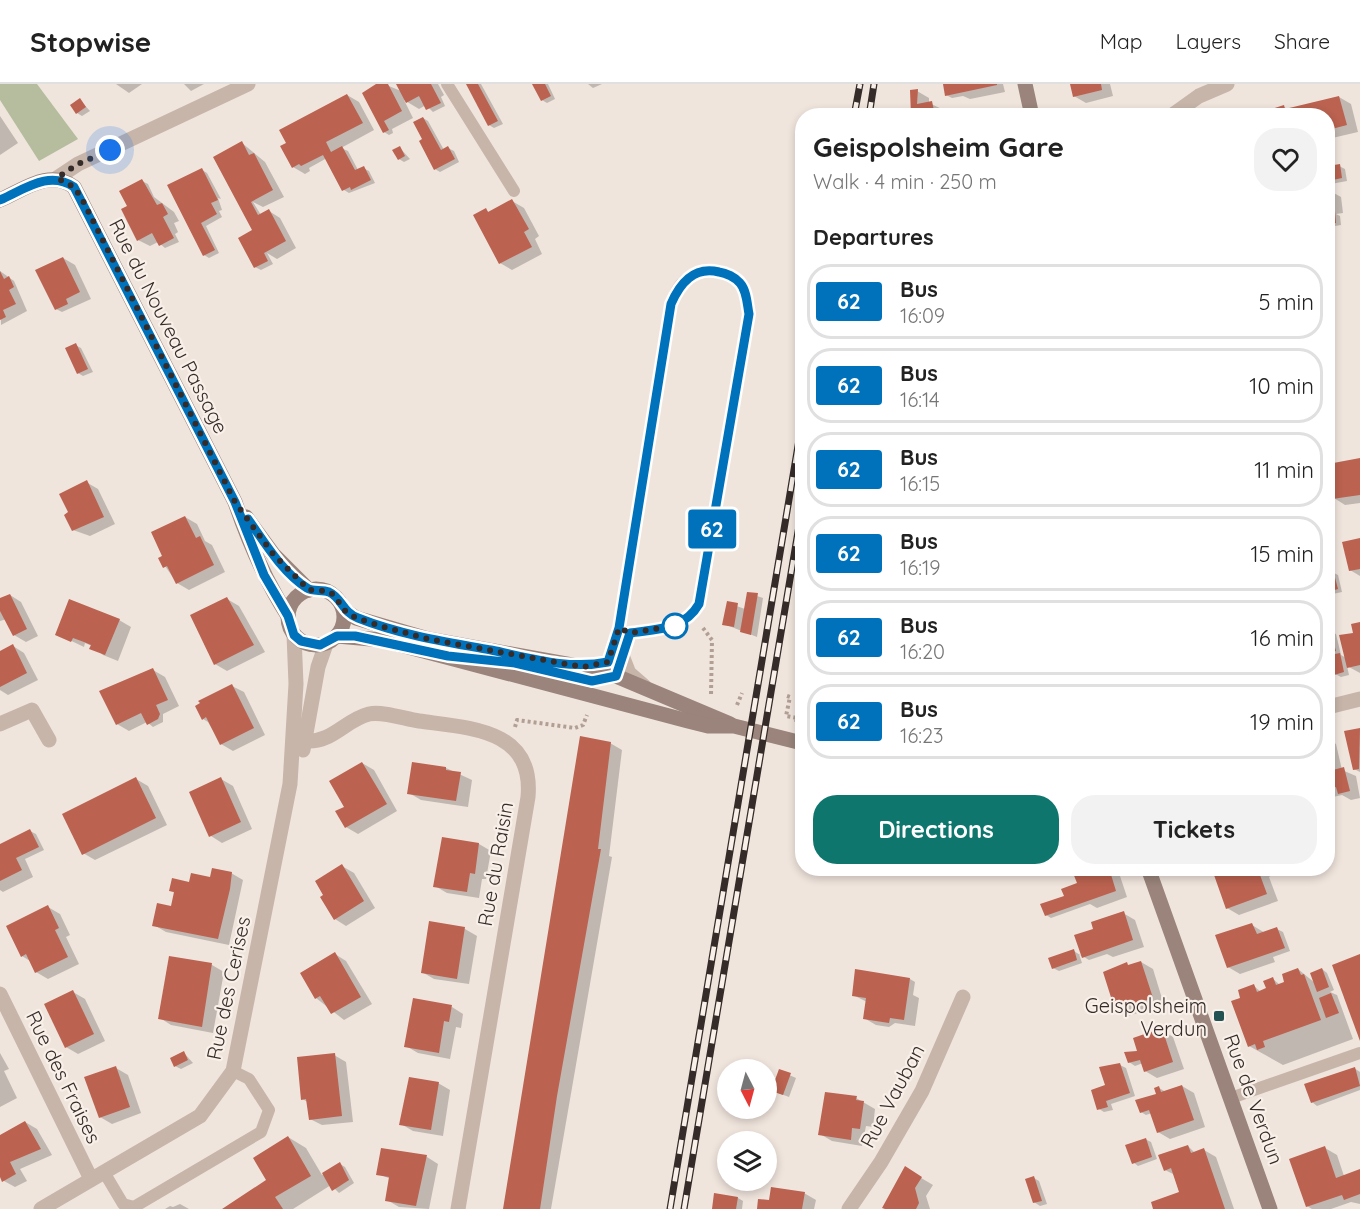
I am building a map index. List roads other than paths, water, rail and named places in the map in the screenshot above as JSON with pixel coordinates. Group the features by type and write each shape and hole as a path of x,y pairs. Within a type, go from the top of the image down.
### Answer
{"main road":[{"path":"1025,84 1030,108"},
{"path":"0,200 48,179 57,178"},
{"name":"Rue du Nouveau Passage","path":"57,178 74,187 82,199 235,502 254,555 288,616"},
{"name":"Rue du Nouveau Passage","path":"235,502 273,554 309,590"},
{"path":"734,726 708,726 382,640 331,640 310,645 294,635 288,616 294,599 309,590 327,591 334,595 344,610 356,618 428,639 583,667 616,676 649,687 734,726 795,741"},
{"path":"331,640 342,628 344,610"},
{"name":"Rue de Verdun","path":"1151,876 1270,1209"}],"street":[{"path":"57,178 78,164 248,84"},
{"path":"1183,108 1207,92 1227,84"},
{"name":"Rue des Cerises","path":"41,1209 200,1116 233,1071 290,784 296,684 294,635"},
{"name":"Rue des Cerises","path":"290,784 306,741 318,667 331,640"},
{"path":"1335,705 1360,699"},
{"path":"0,724 32,710 49,740"},
{"name":"Rue du Raisin","path":"306,741 325,739 343,726 371,714 467,728 493,735 512,745 522,757 526,768 528,797 458,1209"},
{"name":"Rue des Fraises","path":"0,994 97,1175"},
{"name":"Rue Vauban","path":"849,1209 881,1162 922,1091 963,997"}],"lane":[{"path":"447,84 514,191"},
{"path":"448,656 515,663 592,681 616,676 623,654 625,630 671,304 679,286 693,274 710,270 726,273 740,282 746,295 749,314 699,604 693,615 679,625 625,630"},
{"path":"583,667 608,662 625,630"},
{"path":"623,654 630,672 649,687"},
{"path":"1231,1098 1360,1053"},
{"path":"97,1175 123,1204 134,1208 261,1132 268,1110 249,1079 233,1071"}],"railway":[{"path":"856,108 860,84"},
{"path":"870,108 874,84"},
{"path":"670,1209 795,464"},
{"path":"684,1209 795,550"}],"place":[{"name":"Geispolsheim Verdun","path":"1219,1016"}]}
